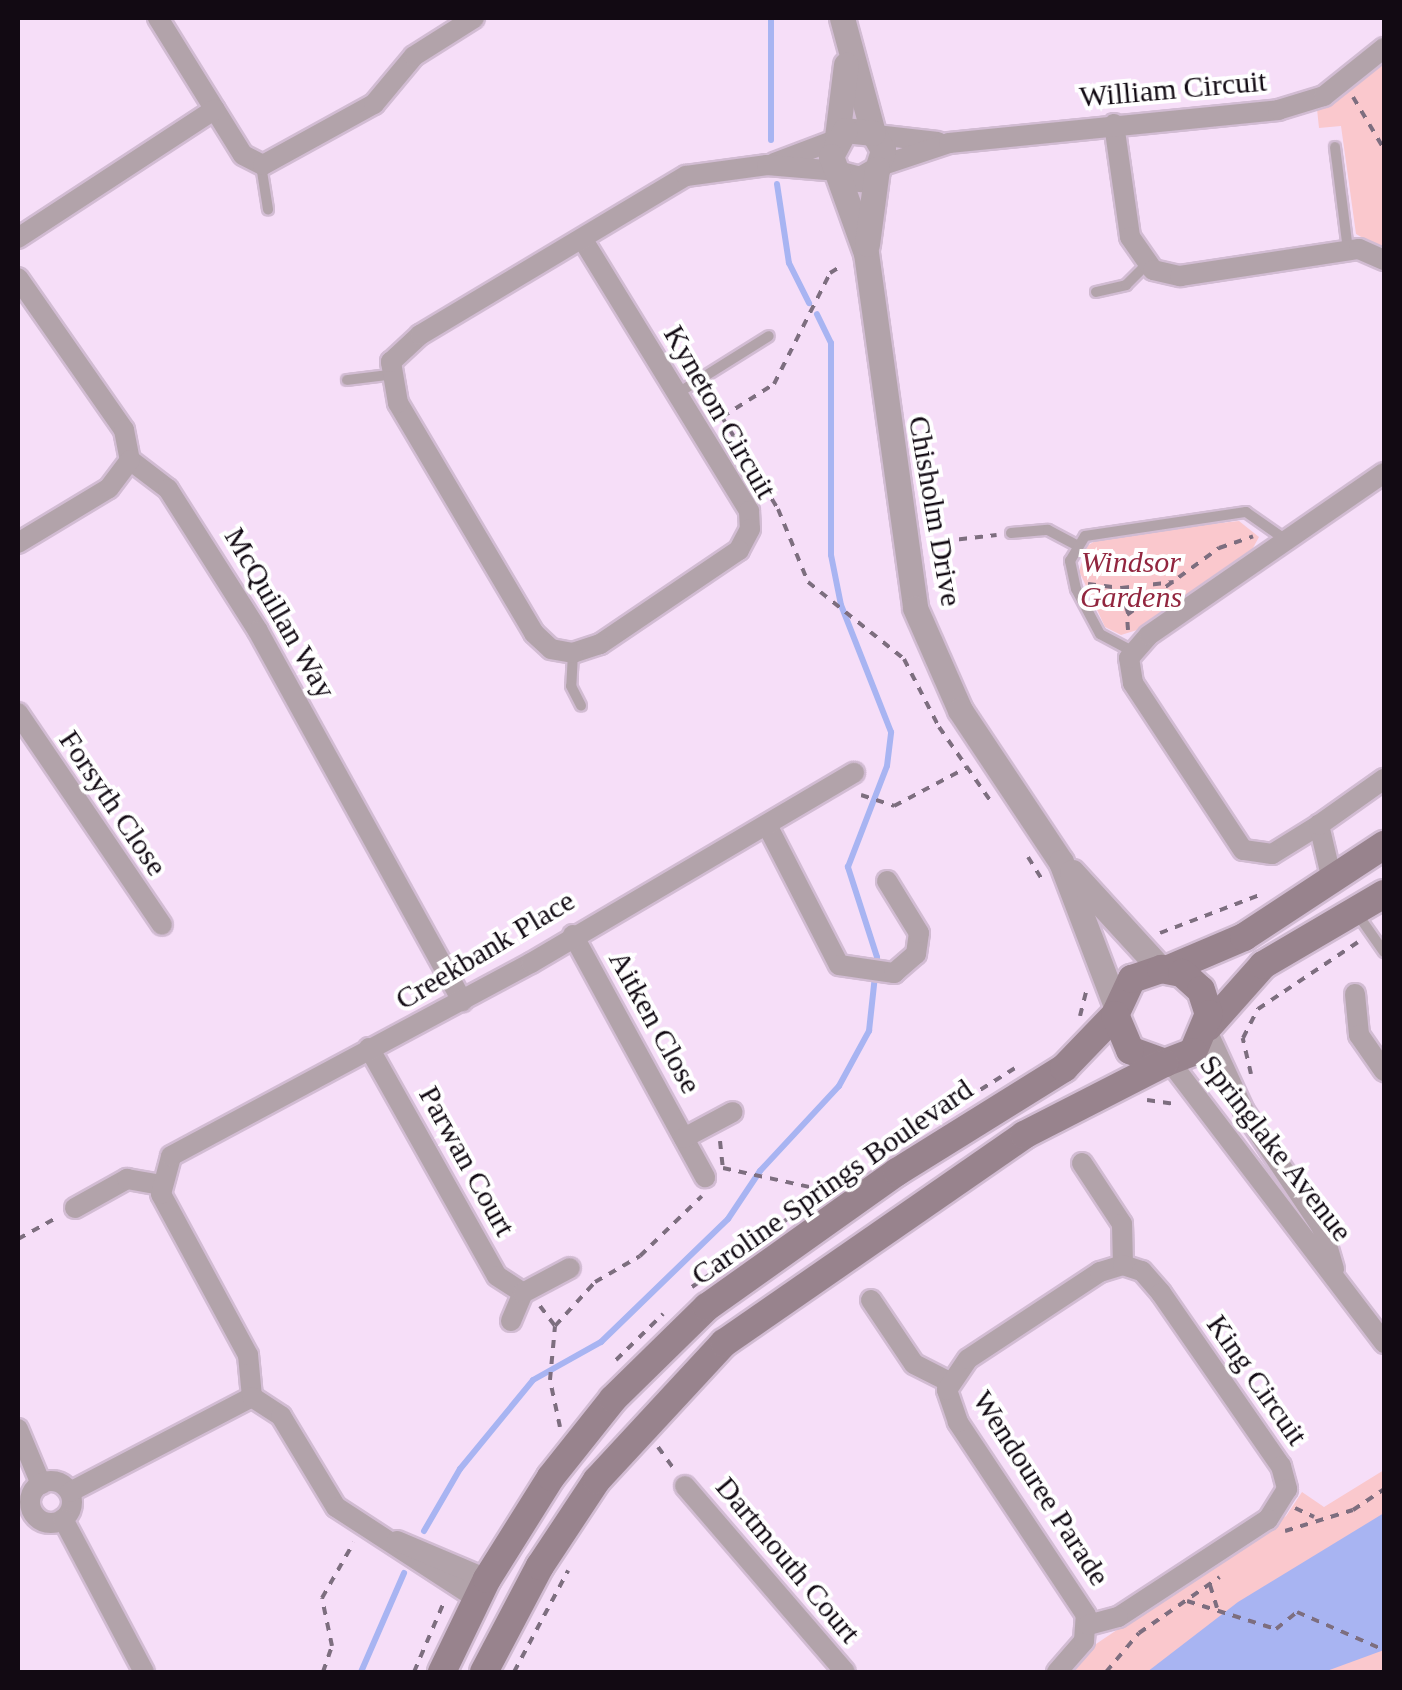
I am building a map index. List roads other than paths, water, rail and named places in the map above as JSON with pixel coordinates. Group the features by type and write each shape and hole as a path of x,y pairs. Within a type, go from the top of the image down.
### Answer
{"main road":[{"path":"1168,1063 1130,1050 1116,1010 1132,979 1244,938 1384,846"},
{"path":"484,1672 517,1605 598,1480 724,1343 1024,1135 1193,1052 1263,965 1363,923 1384,894"},
{"path":"1165,969 1201,990 1208,1029"},
{"name":"Caroline Springs Boulevard","path":"442,1672 482,1589 582,1438 693,1320 792,1242 1064,1068 1116,1010"},
{"path":"482,1589 517,1605"}],"street":[{"path":"158,18 245,157 260,165 374,104 410,59 474,18"},
{"path":"573,653 534,633 388,375 397,353 420,335 686,176 767,165 840,172 860,179 879,168 874,134 847,55 842,18"},
{"name":"William Circuit","path":"879,168 950,143 1302,104 1384,48"},
{"path":"840,172 836,138 847,55"},
{"path":"18,238 215,109"},
{"path":"1114,124 1130,237 1146,265 1180,276 1348,250 1384,260"},
{"path":"767,165 854,127 874,134"},
{"name":"William Circuit","path":"874,134 950,143"},
{"name":"Chisholm Drive","path":"866,253 879,168"},
{"name":"Chisholm Drive","path":"840,172 866,253 902,545 935,662 1061,862 1116,1010"},
{"name":"Kyneton Circuit","path":"573,653 600,644 739,550 750,529 748,511 583,240"},
{"path":"18,278 124,430 130,460 109,488 18,543"},
{"name":"McQuillan Way","path":"130,460 168,489 258,630 462,1002"},
{"path":"1384,473 1131,642 1133,683 1243,850 1272,854 1384,779"},
{"name":"Forsyth Close","path":"18,714 162,925"},
{"name":"Creekbank Place","path":"160,1185 180,1148 462,1002 854,773"},
{"path":"768,825 826,951 847,968 894,973 916,954 919,933 887,882"},
{"path":"1318,825 1332,880"},
{"name":"Chisholm Drive","path":"1061,862 1165,969"},
{"name":"Aitken Close","path":"573,934 684,1138 713,1178"},
{"path":"1355,994 1359,1036 1384,1071"},
{"name":"Springlake Avenue","path":"1208,1029 1233,1086 1322,1228 1334,1269"},
{"name":"Parwan Court","path":"369,1048 496,1276 523,1293"},
{"name":"Springlake Avenue","path":"1168,1063 1206,1103 1295,1230 1377,1315 1384,1343"},
{"name":"Aitken Close","path":"684,1138 733,1112"},
{"path":"948,1382 968,1360 1100,1272 1123,1265 1122,1224 1082,1163"},
{"path":"75,1208 118,1182 160,1185 248,1355 252,1397"},
{"name":"King Circuit","path":"1088,1625 1118,1617 1272,1515 1287,1489 1281,1466 1153,1283 1123,1265"},
{"path":"511,1321 523,1293 570,1268"},
{"name":"Wendouree Parade","path":"871,1300 914,1364 948,1382 952,1410 1088,1625 1082,1645 1056,1672"},
{"path":"252,1397 281,1416 336,1507 394,1540 432,1550 482,1589"},
{"path":"144,1672 63,1519 70,1492 252,1397"},
{"path":"18,1429 41,1484"},
{"path":"63,1519 26,1518 41,1484 54,1481 70,1492"},
{"name":"Dartmouth Court","path":"685,1486 844,1672"}],"lane":[{"path":"1335,148 1348,250"},
{"path":"260,165 268,209"},
{"path":"1096,292 1126,286 1146,265"},
{"path":"678,393 770,336"},
{"path":"347,380 388,375"},
{"path":"1131,642 1092,623 1070,569 1076,545 1094,531 1246,512 1286,540"},
{"path":"1011,534 1048,530 1076,545"},
{"path":"573,653 572,686 581,706"},
{"path":"1363,923 1384,952"}],"water":[{"path":"1384,1513 1384,1650 1324,1672 1147,1672 1238,1602"}],"waterway":[{"path":"771,18 771,140"},
{"path":"777,184 789,263 809,303"},
{"path":"424,1531 460,1469 533,1380 601,1342 728,1219 760,1171 839,1086 869,1031 877,957 848,867 887,766 891,732 841,605 831,555 831,343 817,314"},
{"path":"361,1672 404,1573"}],"park label":[{"name":"Windsor Gardens","path":"1131,579"}]}
